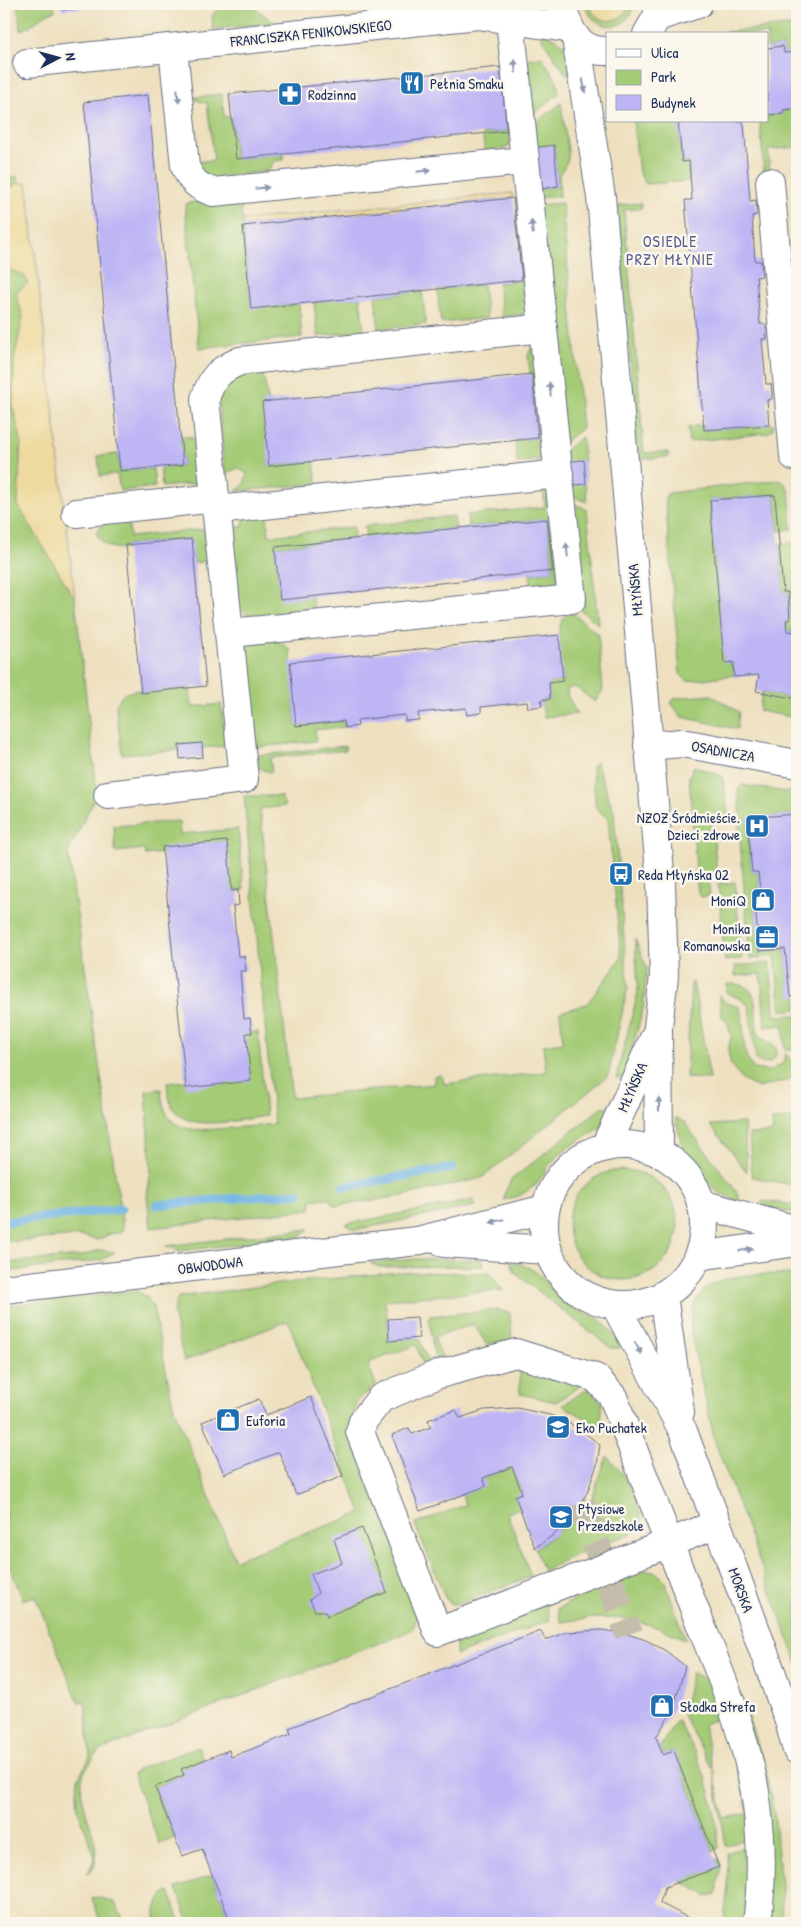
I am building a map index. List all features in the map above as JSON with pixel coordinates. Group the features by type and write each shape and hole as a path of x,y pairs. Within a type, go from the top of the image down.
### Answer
{"street":[{"path":"654,18 698,4"},
{"path":"230,633 572,599 525,161 497,13"},
{"name":"FRANCISZKA FENIKOWSKIEGO","path":"27,64 497,13 568,23 589,48 606,51"},
{"name":"MŁYŃSKA","path":"568,23 596,154 661,883 664,976 658,1027 659,1153"},
{"path":"173,48 185,166 191,180 200,187 213,192 525,161"},
{"name":"MŁYŃSKA","path":"596,154 606,109"},
{"path":"770,182 794,456"},
{"path":"108,795 244,779 205,399 210,382 224,368 240,361 544,328"},
{"path":"76,513 216,504 559,474"},
{"name":"OSADNICZA","path":"648,746 682,743 797,764"},
{"name":"MŁYŃSKA","path":"605,1147 658,1027"},
{"path":"632,1145 659,1153 686,1174 702,1204 704,1231 698,1256 689,1272 677,1285 663,1295 639,1304 614,1305 585,1296 562,1276 547,1250 543,1230 545,1209 556,1181 577,1159 605,1147 632,1145"},
{"path":"702,1204 797,1230"},
{"name":"OBWODOWA","path":"4,1289 417,1241 545,1209"},
{"name":"OBWODOWA","path":"417,1241 547,1250"},
{"path":"698,1256 797,1242"},
{"name":"MORSKA","path":"663,1295 683,1430"},
{"name":"MORSKA","path":"614,1305 683,1430 789,1721 797,1750"},
{"path":"717,1524 668,1542 438,1632 360,1432 363,1421 382,1398 436,1375 516,1353 596,1378 613,1397 668,1542 734,1714 749,1763 758,1806 761,1888 757,1923"}],"green space":[{"path":"17,4 54,4 55,11 46,14 21,30"},
{"path":"250,4 275,23 213,29 212,16 221,5"},
{"path":"584,4 589,4 597,16 609,20 621,16 629,4 634,4 631,14 625,21 618,25 610,26 595,20"},
{"path":"797,25 797,52 784,53 783,46 768,48 768,32 726,32"},
{"path":"542,33 562,43 565,47 570,74 566,74 542,39"},
{"path":"541,56 557,81 559,93 529,118 524,60"},
{"path":"504,66 510,145 506,148 484,151 483,134 507,131 500,67"},
{"path":"222,94 224,117 231,117 236,159 283,154 284,160 274,161 268,171 213,178 205,176 195,162 214,160 207,103 188,98"},
{"path":"561,103 568,160 559,175 560,196 537,198 536,190 558,186 554,146 532,148 532,126"},
{"path":"797,109 797,147 768,150 770,173 764,174 760,122 768,122 768,115 783,114 783,110"},
{"path":"633,122 678,122 682,161 689,161 690,181 646,184 639,173"},
{"path":"17,177 18,183 4,188 4,178"},
{"path":"240,197 251,308 299,304 302,337 199,348 185,207 187,203"},
{"path":"562,203 582,428 562,444 537,205"},
{"path":"641,203 642,208 624,210 644,453 668,452 668,457 642,459 638,456 618,210 620,205"},
{"path":"518,247 528,256 528,311 523,314 502,317 498,283 522,280"},
{"path":"4,268 24,275 28,284 16,293 23,317 14,360 13,408 21,439 18,505 75,599 97,793 68,853 123,1227 122,1232 110,1234 98,1240 81,1236 4,1242"},
{"path":"483,285 487,318 441,323 437,289"},
{"path":"422,291 426,324 379,329 375,296"},
{"path":"360,297 364,331 318,336 314,302"},
{"path":"534,340 543,459 517,463 515,440 538,438 528,356"},
{"path":"260,371 264,378 268,401 269,466 314,461 317,484 236,491 244,485 247,474 238,468 225,474 218,400 233,373"},
{"path":"774,424 772,430 767,433 689,442 688,427 704,425 704,430"},
{"path":"180,437 192,437 197,442 200,478 198,483 162,487 160,468 183,465"},
{"path":"582,437 587,502 567,494 563,452"},
{"path":"118,454 120,471 153,468 155,487 120,491 117,474 100,476 98,456"},
{"path":"778,480 783,481 789,490 792,529 778,531 775,495 710,500 725,663 733,662 734,675 687,681 680,674 665,497 668,493"},
{"path":"542,483 548,487 558,582 555,585 532,588 530,574 553,571 547,519 468,527 467,515 545,507"},
{"path":"568,502 587,509 598,624 577,607"},
{"path":"267,513 269,536 353,527 354,538 275,547 281,599 312,596 314,611 256,617 248,616 238,606 229,528 244,526 243,515"},
{"path":"454,516 456,528 366,538 365,526"},
{"path":"128,518 130,537 206,529 208,561 194,563 191,539 127,545 127,548 112,548 105,544 96,533 106,520"},
{"path":"797,542 797,626 794,625 793,632 787,631 786,620 790,619 788,592 783,592 779,544"},
{"path":"570,611 598,634 603,690 595,702 575,687 568,688 567,695 577,714 544,717 541,700 550,699 549,683 563,681 558,634 564,617"},
{"path":"274,638 290,649 296,726 344,721 345,727 315,730 316,741 250,748 242,652 250,643"},
{"path":"190,688 192,707 221,704 226,746 202,748 201,743 179,745 179,750 122,754 116,708 121,696 136,690 141,690 141,692"},
{"path":"762,692 797,699 797,718 759,711"},
{"path":"711,695 739,712 737,729 682,717 671,703 675,698"},
{"path":"345,746 346,750 270,758 272,772 259,767 251,756"},
{"path":"596,762 614,812 628,987 608,1076 482,1178 402,1196 335,1206 328,1198 312,1200 311,1209 151,1228 147,1196 151,1170 146,1091 161,1089 163,1104 168,1115 182,1127 203,1130 274,1124 244,796 281,796 285,806 260,809 292,1098 434,1084 434,1076 440,1075 443,1078 444,1084 546,1072 543,1045 563,1042 560,1012 587,1004 621,958 608,819 596,808 592,767"},
{"path":"694,766 720,775 723,779 729,820 712,821 717,875 708,876 710,896 702,897 698,894 689,777"},
{"path":"742,785 787,792 797,788 797,814 747,819 752,872 758,872 760,891 754,892 759,951 785,949 790,996 797,996 797,1009 781,1011 775,956 750,959 738,819 741,819 738,789"},
{"path":"179,821 180,834 238,829 244,890 232,891 163,853 145,855 144,849 115,852 114,826"},
{"path":"735,882 742,959 725,961 718,884"},
{"path":"635,939 647,968 643,1009 624,1078 616,1078 638,992"},
{"path":"770,963 775,1016 797,1015 797,1050 785,1050 783,1025 765,1027 761,974 735,976 735,966"},
{"path":"693,981 710,1079 686,1078 691,983"},
{"path":"727,984 739,985 747,988 752,993 755,1000 759,1037 773,1044 777,1051 771,1062 761,1063 756,1059 749,1006 741,999 727,993"},
{"path":"719,995 726,1003 739,1007 742,1015 746,1055 754,1069 771,1071 783,1063 785,1053 794,1064 795,1073 789,1080 758,1088 742,1080 731,1065 728,1051 731,1037 728,1024 722,1017"},
{"path":"258,1032 266,1116 206,1123 184,1118 176,1112 170,1102 167,1083 185,1081 246,1033"},
{"path":"602,1107 614,1107 600,1128 564,1150 549,1165 536,1185 519,1196 504,1200 505,1192 511,1180"},
{"path":"675,1117 684,1122 739,1195 739,1202 716,1191 683,1149"},
{"path":"797,1118 797,1186 752,1177 749,1134 773,1133 772,1120"},
{"path":"744,1123 747,1172 710,1125"},
{"path":"623,1170 644,1174 662,1186 674,1204 678,1225 674,1246 662,1264 644,1276 623,1280 602,1276 584,1264 572,1246 568,1225 572,1204 584,1186 602,1174"},
{"path":"474,1200 476,1206 355,1230 345,1224"},
{"path":"763,1201 797,1205 797,1213 758,1207"},
{"path":"309,1229 300,1237 180,1251 166,1246"},
{"path":"100,1250 115,1252 102,1260 4,1272 4,1263 82,1256"},
{"path":"418,1259 482,1260 483,1266 379,1267 370,1263"},
{"path":"511,1262 538,1273 566,1303 600,1320 613,1333 620,1348 611,1348 515,1273"},
{"path":"399,1272 489,1273 503,1290 385,1300 390,1340 419,1338 429,1365 424,1367 416,1345 368,1363 376,1385 357,1401 352,1414 418,1616 413,1628 403,1634 101,1750 92,1760 82,1780 84,1805 95,1844 96,1856 94,1866 87,1875 95,1857 78,1810 77,1793 78,1779 90,1757 85,1702 79,1703 35,1596 23,1600 4,1552 4,1517 6,1516 4,1509 4,1306 136,1291 146,1296 153,1307 174,1409 235,1560 361,1513 288,1321 184,1361 173,1313 178,1297 278,1284"},
{"path":"797,1274 797,1662 715,1442 691,1335 692,1313 699,1297 710,1286 724,1279 741,1276"},
{"path":"498,1310 510,1313 512,1341 486,1344 474,1324 434,1337 443,1360 437,1362 433,1350 429,1316"},
{"path":"520,1365 582,1385 556,1402 520,1394"},
{"path":"589,1388 602,1403 601,1427 562,1405"},
{"path":"607,1456 619,1470 635,1497 641,1525 632,1533 584,1551 543,1571 535,1548 550,1538 563,1525 585,1496 590,1504"},
{"path":"512,1467 522,1493 520,1508 507,1513 531,1576 462,1603 452,1604 446,1599 415,1524 465,1505 462,1495 483,1478"},
{"path":"683,1545 686,1545 711,1610 766,1770 775,1820 782,1896 781,1923 763,1923 768,1894"},
{"path":"642,1570 655,1572 664,1579 686,1640 654,1626 625,1619 596,1618 561,1622 557,1609 595,1589"},
{"path":"546,1604 550,1620 456,1655 456,1643 463,1634"},
{"path":"692,1672 712,1683 725,1717 703,1724 714,1771 682,1713"},
{"path":"677,1720 695,1753 707,1781 719,1848 713,1851 674,1751 663,1755 660,1747"},
{"path":"198,1747 203,1761 182,1769 184,1775 155,1787 175,1838 159,1844 133,1775 138,1769"},
{"path":"715,1777 724,1818 747,1814 750,1837 726,1846"},
{"path":"750,1845 745,1923 726,1923 724,1920 728,1885 727,1853"},
{"path":"719,1858 721,1867 716,1894 708,1896 680,1881 718,1867 716,1859"},
{"path":"212,1875 229,1918 215,1923 189,1923 176,1888"},
{"path":"169,1892 181,1923 157,1923 157,1905 162,1897"},
{"path":"98,1897 114,1902 126,1923 101,1923 92,1898"}],"sand":[{"path":"589,4 629,4 621,16 609,20 597,16"},
{"path":"18,183 27,183 75,599 18,505 21,439 13,408 14,360 23,317 16,293 28,283 24,275 4,268 4,188"},
{"path":"512,193 513,198 243,226 243,220"}],"building":[{"path":"61,4 120,4 120,5 62,10"},
{"path":"783,46 784,53 797,52 797,109 783,110 783,114 768,115 768,48"},
{"path":"500,67 507,131 236,159 229,94"},
{"path":"148,95 183,465 120,471 84,102"},
{"path":"678,122 743,122 744,124 750,201 756,200 757,215 752,216 755,261 761,261 762,276 756,277 760,324 766,324 767,339 762,339 766,384 771,384 772,392 772,399 767,400 769,425 704,430 685,200 692,200 689,161 682,162"},
{"path":"554,145 558,186 536,190 532,148"},
{"path":"513,198 522,280 251,309 243,226"},
{"path":"532,374 538,438 269,466 262,402"},
{"path":"584,460 586,484 566,486 563,462"},
{"path":"775,495 783,592 788,592 790,620 786,620 787,631 793,632 794,625 797,626 797,699 756,691 759,675 734,677 733,662 724,663 710,500"},
{"path":"547,519 553,571 280,600 275,547"},
{"path":"192,539 206,686 141,693 126,545"},
{"path":"559,635 563,681 549,683 550,699 541,700 542,706 528,708 527,702 481,707 481,713 467,715 466,708 418,713 419,720 405,721 405,715 357,720 358,726 345,728 344,721 296,726 290,662"},
{"path":"202,743 203,757 180,759 179,745"},
{"path":"797,814 797,996 790,997 785,949 759,951 754,891 760,891 758,872 752,872 747,818"},
{"path":"227,841 232,891 238,890 239,905 233,906 238,956 244,956 246,971 240,971 244,1019 250,1018 252,1033 246,1033 251,1081 186,1088 162,847"},
{"path":"417,1317 419,1338 389,1341 388,1319"},
{"path":"311,1397 343,1476 296,1495 279,1452 224,1474 202,1422 259,1399 266,1415"},
{"path":"517,1408 564,1420 600,1445 597,1465 587,1493 574,1513 556,1533 535,1548 515,1496 522,1493 512,1467 483,1478 486,1486 420,1511 392,1435 409,1428 412,1434 431,1427 428,1420 456,1410 460,1418 484,1410"},
{"path":"362,1528 387,1592 327,1616 325,1611 315,1611 310,1600 318,1593 311,1574 342,1563 334,1539"},
{"path":"601,1630 624,1633 646,1640 666,1651 685,1666 673,1710 656,1737 663,1755 674,1751 719,1867 665,1887 660,1903 698,1923 231,1923 202,1849 182,1856 155,1787 184,1775 181,1769 229,1750 231,1757 278,1739 291,1734 289,1728 541,1631 545,1640 567,1632"}],"waterway":[{"path":"343,1187 452,1168"},
{"path":"157,1205 299,1193"},
{"path":"4,1222 121,1209"}],"tunnel":[{"path":"581,1503 629,1634"}],"place":[{"name":"Pełnia Smaku","path":"412,83"},
{"name":"Rodzinna","path":"290,94"},
{"name":"NZOZ Śródmieście. Dzieci zdrowe","path":"757,826"},
{"name":"Reda Młyńska 02","path":"621,874"},
{"name":"MoniQ","path":"763,900"},
{"name":"Monika Romanowska","path":"767,937"},
{"name":"Euforia","path":"228,1420"},
{"name":"Eko Puchatek","path":"558,1427"},
{"name":"Ptysiowe Przedszkole","path":"561,1517"},
{"name":"Słodka Strefa","path":"662,1706"}],"district":[{"name":"OSIEDLE PRZY MŁYNIE","path":"670,250"}]}
